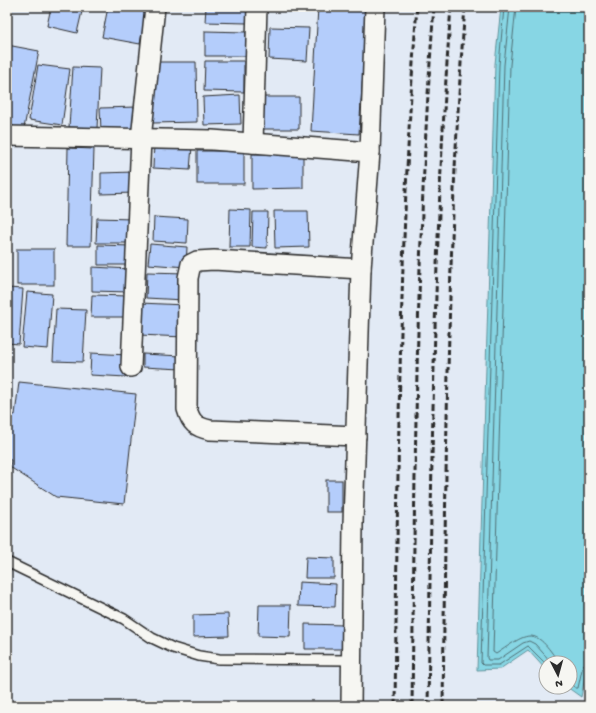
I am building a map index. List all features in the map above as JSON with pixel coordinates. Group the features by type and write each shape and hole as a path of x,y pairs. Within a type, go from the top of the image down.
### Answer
{"street":[{"path":"132,367 141,139 155,7"},
{"path":"253,143 257,7"},
{"path":"351,706 361,268 370,152 375,7"},
{"path":"7,136 253,143 370,152"},
{"path":"356,436 210,430 198,427 191,421 187,409 188,278 191,264 197,261 214,260 361,268"}],"lane":[{"path":"7,562 124,619 152,638 173,648 199,656 227,659 352,660"}],"water":[{"path":"501,7 589,7 589,657 581,697 578,695 578,655 538,655 538,661 528,650 500,669 477,670 495,64"}],"building":[{"path":"23,7 48,7 47,10"},
{"path":"51,7 83,7 77,33 47,26"},
{"path":"108,7 147,7 140,44 102,37"},
{"path":"206,7 247,7 247,23 205,22"},
{"path":"318,7 367,7 359,134 311,131"},
{"path":"270,27 309,28 307,61 269,59"},
{"path":"205,31 246,32 246,56 205,56"},
{"path":"7,45 39,51 24,128 7,125"},
{"path":"205,61 244,61 244,92 204,91"},
{"path":"152,62 196,62 197,122 153,123"},
{"path":"38,65 70,69 62,125 29,120"},
{"path":"73,67 100,68 97,128 69,127"},
{"path":"240,95 241,124 204,125 203,97"},
{"path":"261,97 299,97 299,129 260,129"},
{"path":"137,107 137,130 101,131 100,108"},
{"path":"154,143 192,146 190,170 153,168"},
{"path":"68,148 94,149 91,246 66,246"},
{"path":"197,151 244,151 244,184 197,184"},
{"path":"252,154 303,154 303,188 252,189"},
{"path":"134,172 134,193 101,194 101,173"},
{"path":"230,209 251,210 250,247 229,247"},
{"path":"274,211 308,211 309,247 275,248"},
{"path":"253,212 268,212 267,248 252,247"},
{"path":"154,217 188,219 187,243 153,241"},
{"path":"97,218 132,219 132,243 96,243"},
{"path":"150,244 187,247 186,267 148,264"},
{"path":"98,245 131,246 130,265 98,265"},
{"path":"17,249 54,249 54,285 17,285"},
{"path":"92,267 131,269 130,292 92,291"},
{"path":"147,272 185,273 184,300 146,298"},
{"path":"7,288 23,289 19,344 7,343"},
{"path":"27,292 52,294 48,349 22,347"},
{"path":"92,295 129,296 128,317 91,317"},
{"path":"140,303 185,305 184,337 139,335"},
{"path":"56,309 86,310 83,362 53,361"},
{"path":"91,353 127,355 126,377 90,375"},
{"path":"143,354 181,356 181,369 143,367"},
{"path":"19,382 136,394 124,504 56,497 10,467 11,460 7,459 7,414 15,415"},
{"path":"326,480 342,480 342,512 326,512"},
{"path":"306,557 334,558 334,578 305,578"},
{"path":"299,582 336,584 335,607 298,606"},
{"path":"259,605 291,605 290,637 258,636"},
{"path":"228,614 229,636 193,637 193,615"},
{"path":"305,624 344,625 344,649 305,649"},
{"path":"7,704 30,704 30,706 7,706"}],"railway":[{"path":"395,706 400,356 406,182 417,7"},
{"path":"412,706 417,356 423,182 434,7"},
{"path":"428,706 434,356 440,182 451,7"},
{"path":"443,706 448,356 454,182 465,7"}]}
